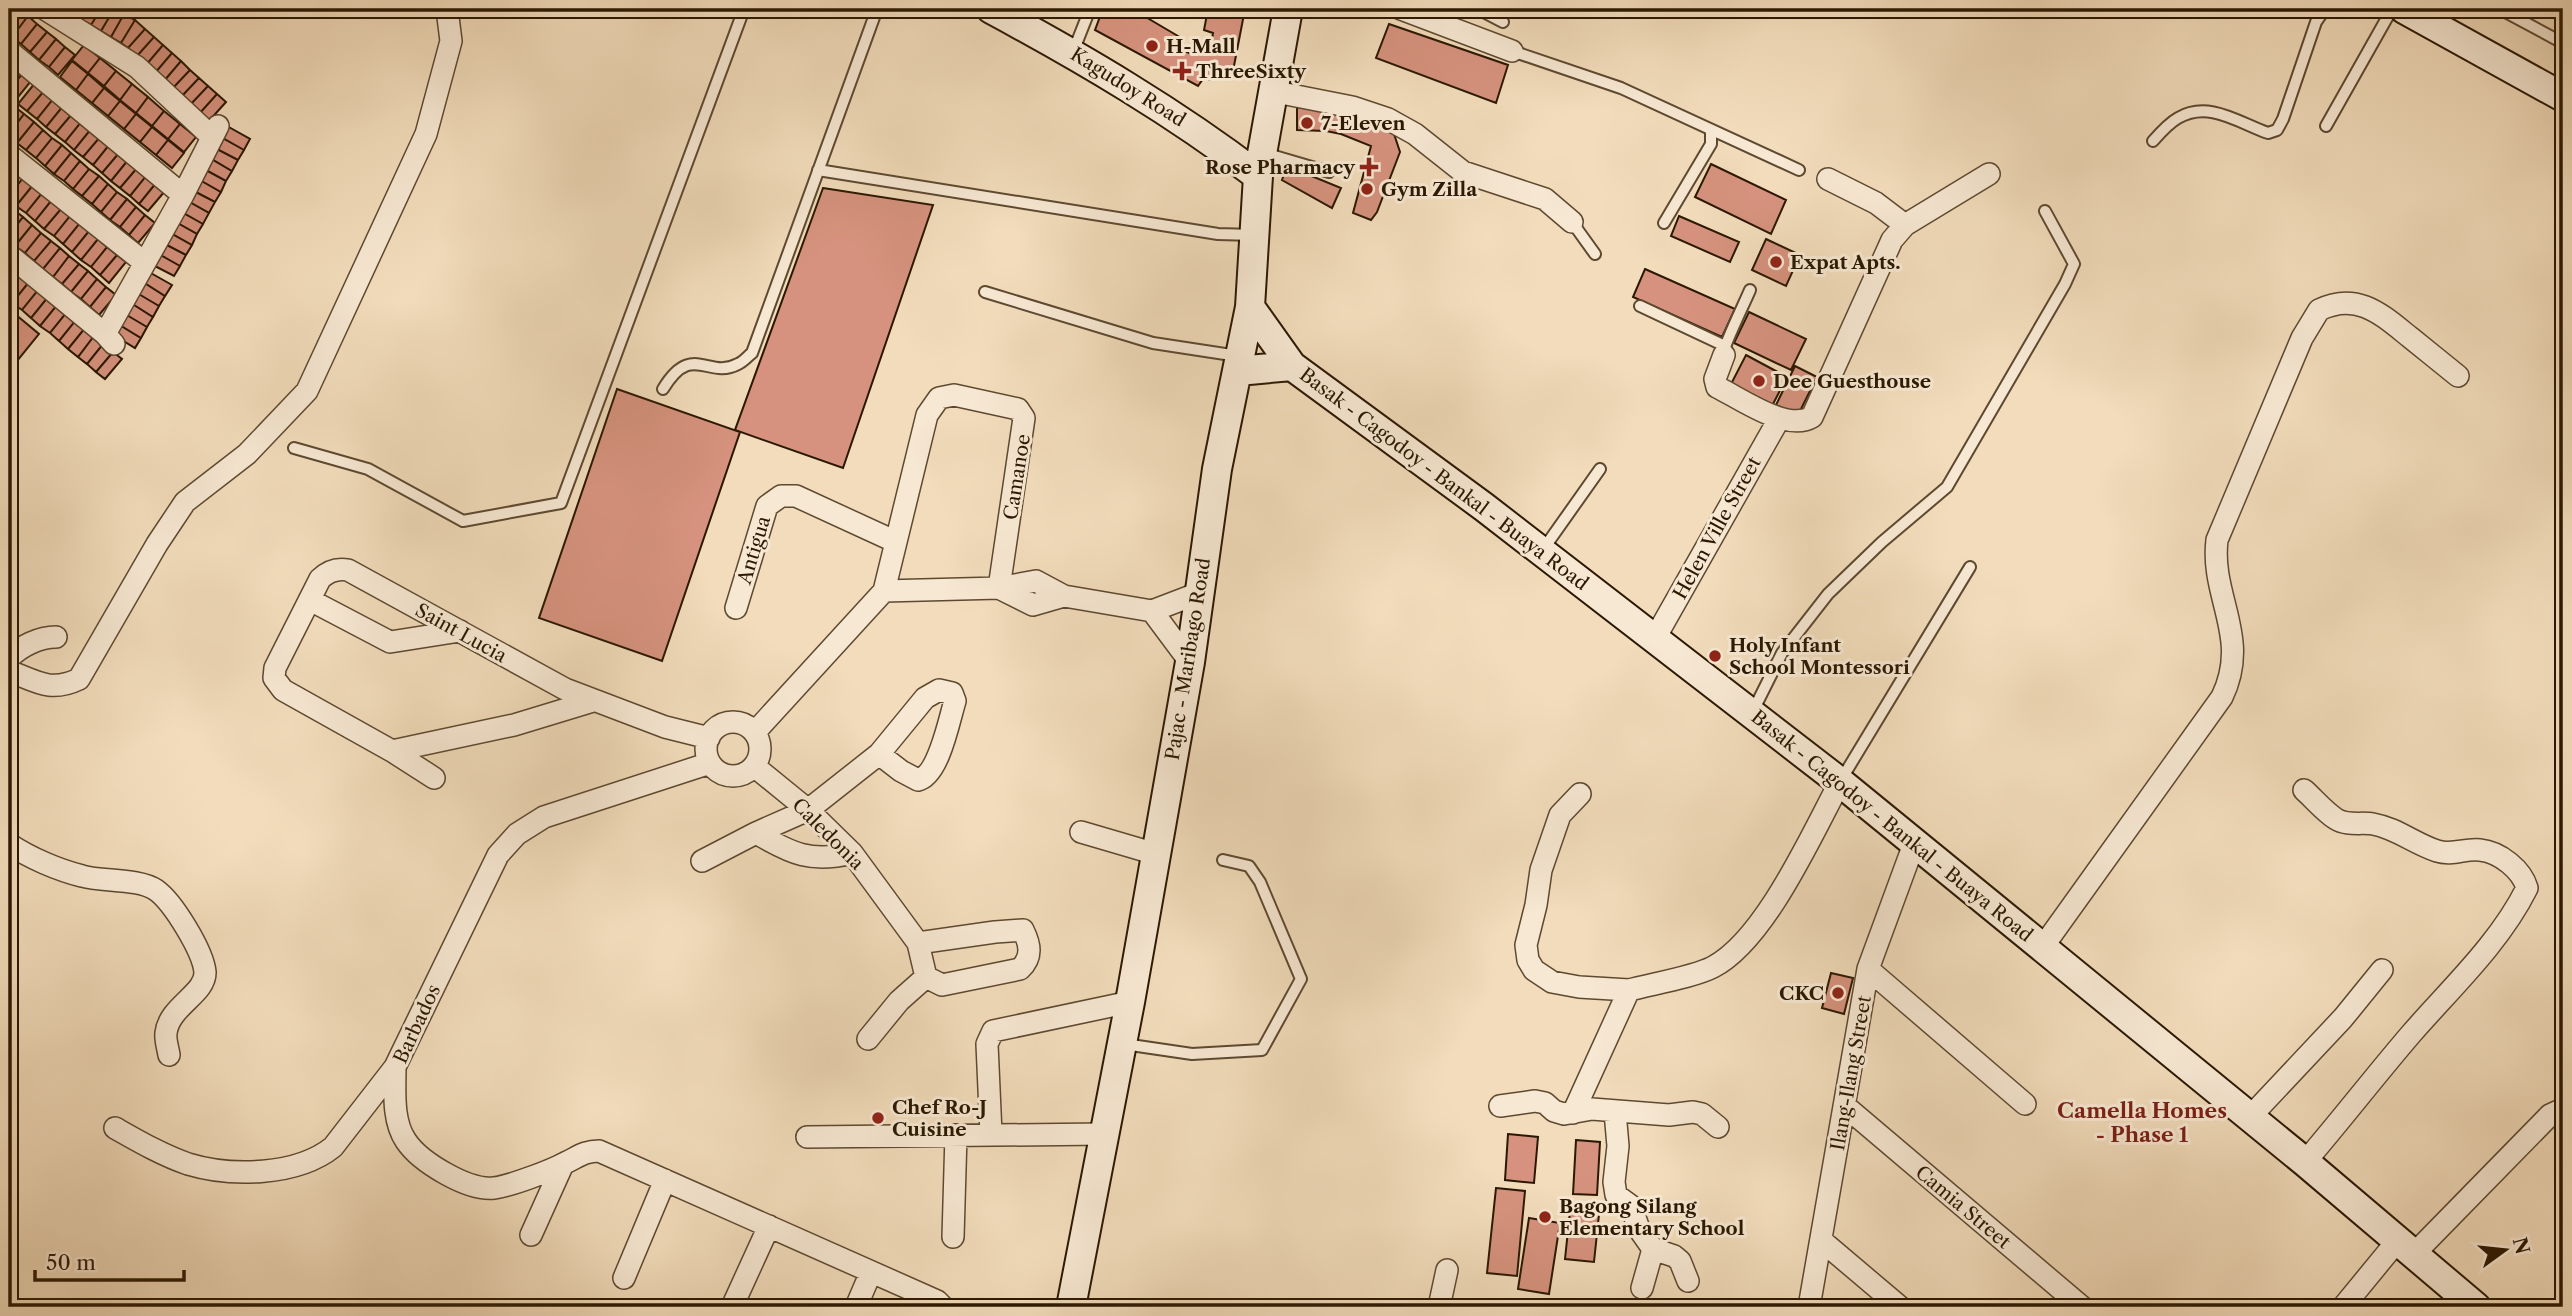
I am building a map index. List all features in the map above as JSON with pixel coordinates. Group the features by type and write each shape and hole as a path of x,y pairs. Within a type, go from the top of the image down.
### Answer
{"street":[{"path":"9,255 109,339 145,263 215,132 137,67 46,9"},
{"path":"9,670 44,685 66,686 79,679 157,544 185,502 247,454 307,391 426,134 451,41 447,9"},
{"name":"Kagudoy Road","path":"991,9 1072,52 1205,135 1260,164"},
{"name":"Pajac - Maribago Road","path":"1071,1307 1130,1002 1190,662 1217,469 1250,307 1260,164 1271,91 1288,9"},
{"path":"1401,9 1513,51"},
{"path":"2404,9 2563,97"},
{"path":"9,51 183,195"},
{"path":"1271,91 1352,107 1388,119 1415,134 1463,172 1545,199 1572,222"},
{"path":"9,155 145,263"},
{"path":"1724,351 1715,379 1717,387 1779,419 1804,422 1812,417 1892,240 1905,225 1989,174"},
{"path":"1828,179 1876,203 1905,225"},
{"path":"2042,948 2222,697 2229,682 2233,668 2232,630 2215,560 2217,540 2302,338 2319,310 2344,303 2358,304 2378,311 2458,376"},
{"name":"Basak - Cagodoy - Bankal - Buaya Road","path":"1250,307 1292,366 1542,551 1840,782 2305,1162 2476,1307"},
{"name":"Basak - Cagodoy - Bankal - Buaya Road","path":"1240,364 1292,366"},
{"name":"Camanoe","path":"884,591 894,541 927,415 939,398 954,395 1018,409 1024,418 1025,429 999,588"},
{"name":"Helen Ville Street","path":"1655,638 1779,419"},
{"name":"Antigua","path":"736,608 767,506 780,496 796,496 894,541"},
{"name":"Saint Lucia","path":"393,751 283,690 274,678 275,668 320,579 326,573 348,570 542,678 593,701 665,727 709,738"},
{"path":"755,732 884,591 999,588 1036,581 1064,596 1152,611 1199,593"},
{"path":"310,600 390,642 460,631"},
{"path":"1152,611 1190,662"},
{"path":"9,658 44,637 56,637"},
{"path":"393,751 514,725 593,701"},
{"path":"730,722 746,725 755,732 760,749 754,766 747,772 734,776 720,773 710,763 707,752 709,738 720,725 730,722"},
{"path":"393,751 434,778"},
{"path":"702,861 808,810 879,754"},
{"name":"Barbados","path":"710,763 554,813 517,834 491,866 395,1067 399,1122 406,1140 425,1159 458,1181 492,1188 563,1164 586,1151 599,1151 937,1301 943,1307"},
{"name":"Caledonia","path":"754,766 808,810 852,853 918,943"},
{"path":"1580,794 1560,814 1548,846 1525,945 1528,960 1534,971 1552,982 1578,987 1629,989 1711,969 1730,956 1771,910 1840,782"},
{"path":"2304,790 2336,819 2346,823 2374,824 2409,836 2436,851 2452,854 2479,849 2496,855 2523,876 2527,888 2493,940 2408,1037 2305,1162"},
{"path":"1081,832 1156,854"},
{"path":"756,833 788,852 827,859 852,853"},
{"path":"9,844 84,877 122,881 155,890 183,922 196,945 205,973 200,989 176,1010 171,1021 166,1033 169,1055"},
{"name":"Ilang-Ilang Street","path":"1809,1307 1868,969 1914,844"},
{"path":"1015,930 1023,930 1029,942 1029,954 1020,969 942,985 926,977 918,943 1015,930"},
{"path":"1868,969 2025,1104"},
{"path":"2250,1117 2343,1018 2382,970"},
{"path":"868,1039 899,1001 926,977"},
{"path":"1573,1112 1629,989"},
{"path":"991,1134 987,1044 993,1031 1130,1002"},
{"path":"115,1128 161,1153 200,1167 258,1171 286,1168 324,1154 333,1147 395,1067"},
{"path":"1500,1106 1535,1101 1545,1103 1554,1111 1564,1114 1592,1110 1669,1115 1693,1112 1702,1114 1718,1127"},
{"name":"Camia Street","path":"1845,1106 2082,1307"},
{"path":"2343,1307 2550,1115 2563,1108"},
{"path":"1615,1112 1618,1146 1614,1182 1616,1195 1631,1206 1639,1229 1653,1249 1674,1256 1680,1261 1688,1281"},
{"path":"807,1137 1104,1134"},
{"path":"953,1237 956,1135"},
{"path":"531,1235 563,1164"},
{"path":"624,1279 665,1180"},
{"path":"732,1307 769,1226"},
{"path":"1822,1241 1900,1307"},
{"path":"1642,1288 1653,1249"},
{"path":"1439,1307 1447,1270"},
{"path":"856,1307 870,1272"}],"lane":[{"path":"294,448 368,469 463,521 561,503 744,9"},
{"path":"663,388 671,375 685,364 736,366 752,353 877,9"},
{"path":"1072,52 1090,9"},
{"path":"1478,9 1503,22"},
{"path":"2152,141 2177,118 2193,113 2217,111 2268,133 2277,130 2316,22 2325,9"},
{"path":"2326,126 2392,9"},
{"path":"2500,9 2563,43"},
{"path":"1513,51 1621,88 1799,170"},
{"path":"1664,223 1711,144 1711,131"},
{"path":"1260,164 1329,172"},
{"path":"818,170 1218,234 1254,235"},
{"path":"1752,713 1782,653 1828,594 1882,542 1947,487 2074,264 2045,211"},
{"path":"1572,222 1595,254"},
{"path":"1640,306 1724,351 1750,290"},
{"path":"985,292 1153,343 1240,364"},
{"path":"1542,551 1600,469"},
{"path":"1840,782 1970,567"},
{"path":"1122,1044 1192,1054 1262,1050 1280,1020 1301,979 1260,882 1249,866 1223,860"}],"building":[{"path":"9,9 19,9 9,21"},
{"path":"19,9 28,16 12,37 9,34 9,21"},
{"path":"72,9 86,9 80,19 70,12"},
{"path":"86,9 101,9 91,25 80,19"},
{"path":"101,9 114,9 101,31 91,25"},
{"path":"114,9 124,14 111,37 101,31"},
{"name":"H-Mall","path":"1108,9 1132,9 1183,39 1178,48 1191,54 1211,44 1213,33 1204,30 1208,9 1245,9 1233,71 1223,69 1218,78 1203,79 1198,86 1095,30 1101,14"},
{"path":"124,14 135,20 121,43 111,37"},
{"path":"28,16 37,24 21,44 12,37"},
{"path":"135,20 145,29 128,48 121,43"},
{"path":"37,24 47,32 30,52 21,44"},
{"path":"1389,24 1508,65 1496,103 1376,58"},
{"path":"145,29 154,37 137,56 128,48"},
{"path":"47,32 56,39 39,60 30,52"},
{"path":"154,37 163,45 146,65 137,56"},
{"path":"56,39 65,47 49,67 39,60"},
{"path":"84,45 100,58 88,73 72,60"},
{"path":"163,45 172,53 155,73 146,65"},
{"path":"65,47 75,55 58,75 49,67"},
{"path":"172,53 181,61 164,81 155,73"},
{"path":"100,58 116,71 104,86 88,73"},
{"path":"72,61 88,74 76,90 60,77"},
{"path":"181,61 190,70 172,89 164,81"},
{"path":"12,66 22,74 9,90 9,70"},
{"path":"190,70 199,78 181,97 172,89"},
{"path":"116,71 132,84 120,100 104,86"},
{"path":"22,74 31,81 14,102 9,97 9,90"},
{"path":"88,74 104,88 92,103 76,90"},
{"path":"199,78 208,86 190,105 181,97"},
{"path":"35,83 44,91 27,111 18,104"},
{"path":"132,84 148,97 136,113 120,100"},
{"path":"208,86 217,94 199,114 190,105"},
{"path":"104,88 120,101 108,116 92,103"},
{"path":"44,91 53,99 37,119 27,111"},
{"path":"217,94 226,102 208,122 199,114"},
{"path":"148,97 164,111 152,126 136,113"},
{"path":"53,99 63,106 46,127 37,119"},
{"path":"120,101 136,114 124,129 108,116"},
{"path":"63,106 72,114 55,134 46,127"},
{"path":"15,107 24,114 9,134 9,115"},
{"path":"1297,107 1373,118 1393,131 1400,152 1377,212 1371,220 1353,213 1371,146 1341,134 1297,130"},
{"path":"164,111 180,124 168,139 152,126"},
{"path":"24,114 34,122 17,143 9,134"},
{"path":"72,114 81,122 65,142 55,134"},
{"path":"136,114 152,127 140,142 124,129"},
{"path":"34,122 43,130 26,150 17,143"},
{"path":"81,122 91,129 74,150 65,142"},
{"path":"180,124 196,137 184,152 168,139"},
{"path":"227,126 250,139 244,150 221,137"},
{"path":"152,127 168,140 156,155 140,142"},
{"path":"91,129 100,137 83,157 74,150"},
{"path":"43,130 52,138 36,158 26,150"},
{"path":"100,137 109,145 93,165 83,157"},
{"path":"221,137 244,150 238,160 215,148"},
{"path":"52,138 62,145 45,166 36,158"},
{"path":"168,140 184,153 172,168 156,155"},
{"path":"62,145 71,153 54,174 45,166"},
{"path":"109,145 119,153 102,173 93,165"},
{"path":"215,148 238,160 232,171 210,158"},
{"path":"71,153 80,161 64,181 54,174"},
{"path":"119,153 128,160 111,181 102,173"},
{"path":"210,158 232,171 226,181 204,169"},
{"path":"128,160 137,168 120,188 111,181"},
{"path":"80,161 89,169 73,189 64,181"},
{"path":"1711,164 1786,200 1771,234 1695,197"},
{"path":"1287,166 1341,188 1332,208 1282,180"},
{"path":"137,168 146,176 130,196 120,188"},
{"path":"89,169 99,176 82,196 73,189"},
{"path":"204,169 226,181 221,192 198,179"},
{"path":"14,170 23,178 9,196 9,177"},
{"path":"99,176 108,184 92,204 82,196"},
{"path":"146,176 156,183 139,204 130,196"},
{"path":"23,178 33,185 16,206 9,200 9,196"},
{"path":"198,179 221,192 215,202 192,190"},
{"path":"156,183 165,191 148,211 139,204"},
{"path":"108,184 117,192 101,212 92,204"},
{"path":"33,185 42,193 26,213 16,206"},
{"path":"823,188 933,205 843,468 735,430"},
{"path":"192,190 215,202 209,213 186,200"},
{"path":"117,192 127,199 110,220 101,212"},
{"path":"42,193 51,201 35,221 26,213"},
{"path":"127,199 136,207 120,227 110,220"},
{"path":"186,200 209,213 203,224 180,211"},
{"path":"51,201 61,209 44,229 35,221"},
{"path":"136,207 145,215 129,235 120,227"},
{"path":"61,209 70,216 54,236 44,229"},
{"path":"14,210 23,217 9,235 9,216"},
{"path":"180,211 203,224 197,234 174,221"},
{"path":"145,215 155,223 138,243 129,235"},
{"path":"70,216 79,224 63,244 54,236"},
{"path":"1679,216 1739,242 1730,262 1671,236"},
{"path":"23,217 32,225 15,246 9,240 9,235"},
{"path":"174,221 197,234 192,245 169,232"},
{"path":"79,224 89,231 72,252 63,244"},
{"path":"32,225 41,233 25,253 15,246"},
{"path":"89,231 98,239 81,260 72,252"},
{"path":"169,232 192,245 186,255 163,243"},
{"path":"41,233 51,241 34,261 25,253"},
{"path":"98,239 107,247 91,267 81,260"},
{"name":"Expat Apts.","path":"1766,239 1800,255 1786,286 1752,270"},
{"path":"51,241 60,248 43,269 34,261"},
{"path":"163,243 186,255 180,266 157,253"},
{"path":"107,247 117,255 100,275 91,267"},
{"path":"60,248 69,256 53,277 43,269"},
{"path":"157,253 180,266 174,276 151,264"},
{"path":"117,255 126,262 109,283 100,275"},
{"path":"69,256 79,264 62,284 53,277"},
{"path":"79,264 88,271 71,292 62,284"},
{"path":"10,267 20,275 9,288 9,269"},
{"path":"1645,269 1735,309 1722,337 1633,297"},
{"path":"88,271 97,279 81,299 71,292"},
{"path":"149,272 172,285 165,296 143,282"},
{"path":"20,275 29,282 12,303 9,300 9,288"},
{"path":"97,279 106,287 90,307 81,299"},
{"path":"29,282 38,290 22,310 12,303"},
{"path":"143,282 165,296 159,306 137,293"},
{"path":"106,287 116,295 99,315 90,307"},
{"path":"38,290 48,297 31,318 22,310"},
{"path":"137,293 159,306 153,317 131,303"},
{"path":"48,297 57,305 40,326 31,318"},
{"path":"131,303 153,317 147,327 125,314"},
{"path":"57,305 66,313 50,333 40,326"},
{"path":"9,309 39,334 9,371"},
{"path":"1749,312 1806,339 1791,370 1734,343"},
{"path":"66,313 75,321 59,341 50,333"},
{"path":"125,314 147,327 141,338 118,324"},
{"path":"75,321 85,328 68,349 59,341"},
{"path":"118,324 141,338 135,348 112,334"},
{"path":"85,328 94,336 78,357 68,349"},
{"path":"94,336 103,344 87,364 78,357"},
{"path":"103,344 113,352 96,372 87,364"},
{"path":"113,352 122,359 105,379 96,372"},
{"name":"Dee Guesthouse","path":"1746,355 1787,377 1772,406 1731,384"},
{"path":"1795,366 1817,377 1798,415 1776,405"},
{"path":"617,389 740,432 662,661 539,618"},
{"name":"CKC","path":"1831,973 1853,978 1844,1014 1822,1008"},
{"path":"1508,1134 1538,1137 1534,1183 1505,1180"},
{"path":"1576,1140 1600,1142 1597,1195 1573,1194"},
{"path":"1496,1188 1525,1191 1517,1276 1487,1273"},
{"path":"1571,1202 1600,1205 1594,1262 1565,1259"},
{"path":"1529,1218 1560,1223 1549,1294 1518,1289"}],"place":[{"name":"H-Mall","path":"1152,46"},
{"name":"ThreeSixty","path":"1182,71"},
{"name":"7-Eleven","path":"1307,123"},
{"name":"Rose Pharmacy","path":"1369,167"},
{"name":"Gym Zilla","path":"1367,189"},
{"name":"Expat Apts.","path":"1776,262"},
{"name":"Dee Guesthouse","path":"1759,381"},
{"name":"Holy Infant School Montessori","path":"1715,656"},
{"name":"CKC","path":"1838,993"},
{"name":"Chef Ro-J Cuisine","path":"878,1118"},
{"name":"Bagong Silang Elementary School","path":"1545,1217"}],"district":[{"name":"Camella Homes - Phase 1","path":"2142,1122"}]}
